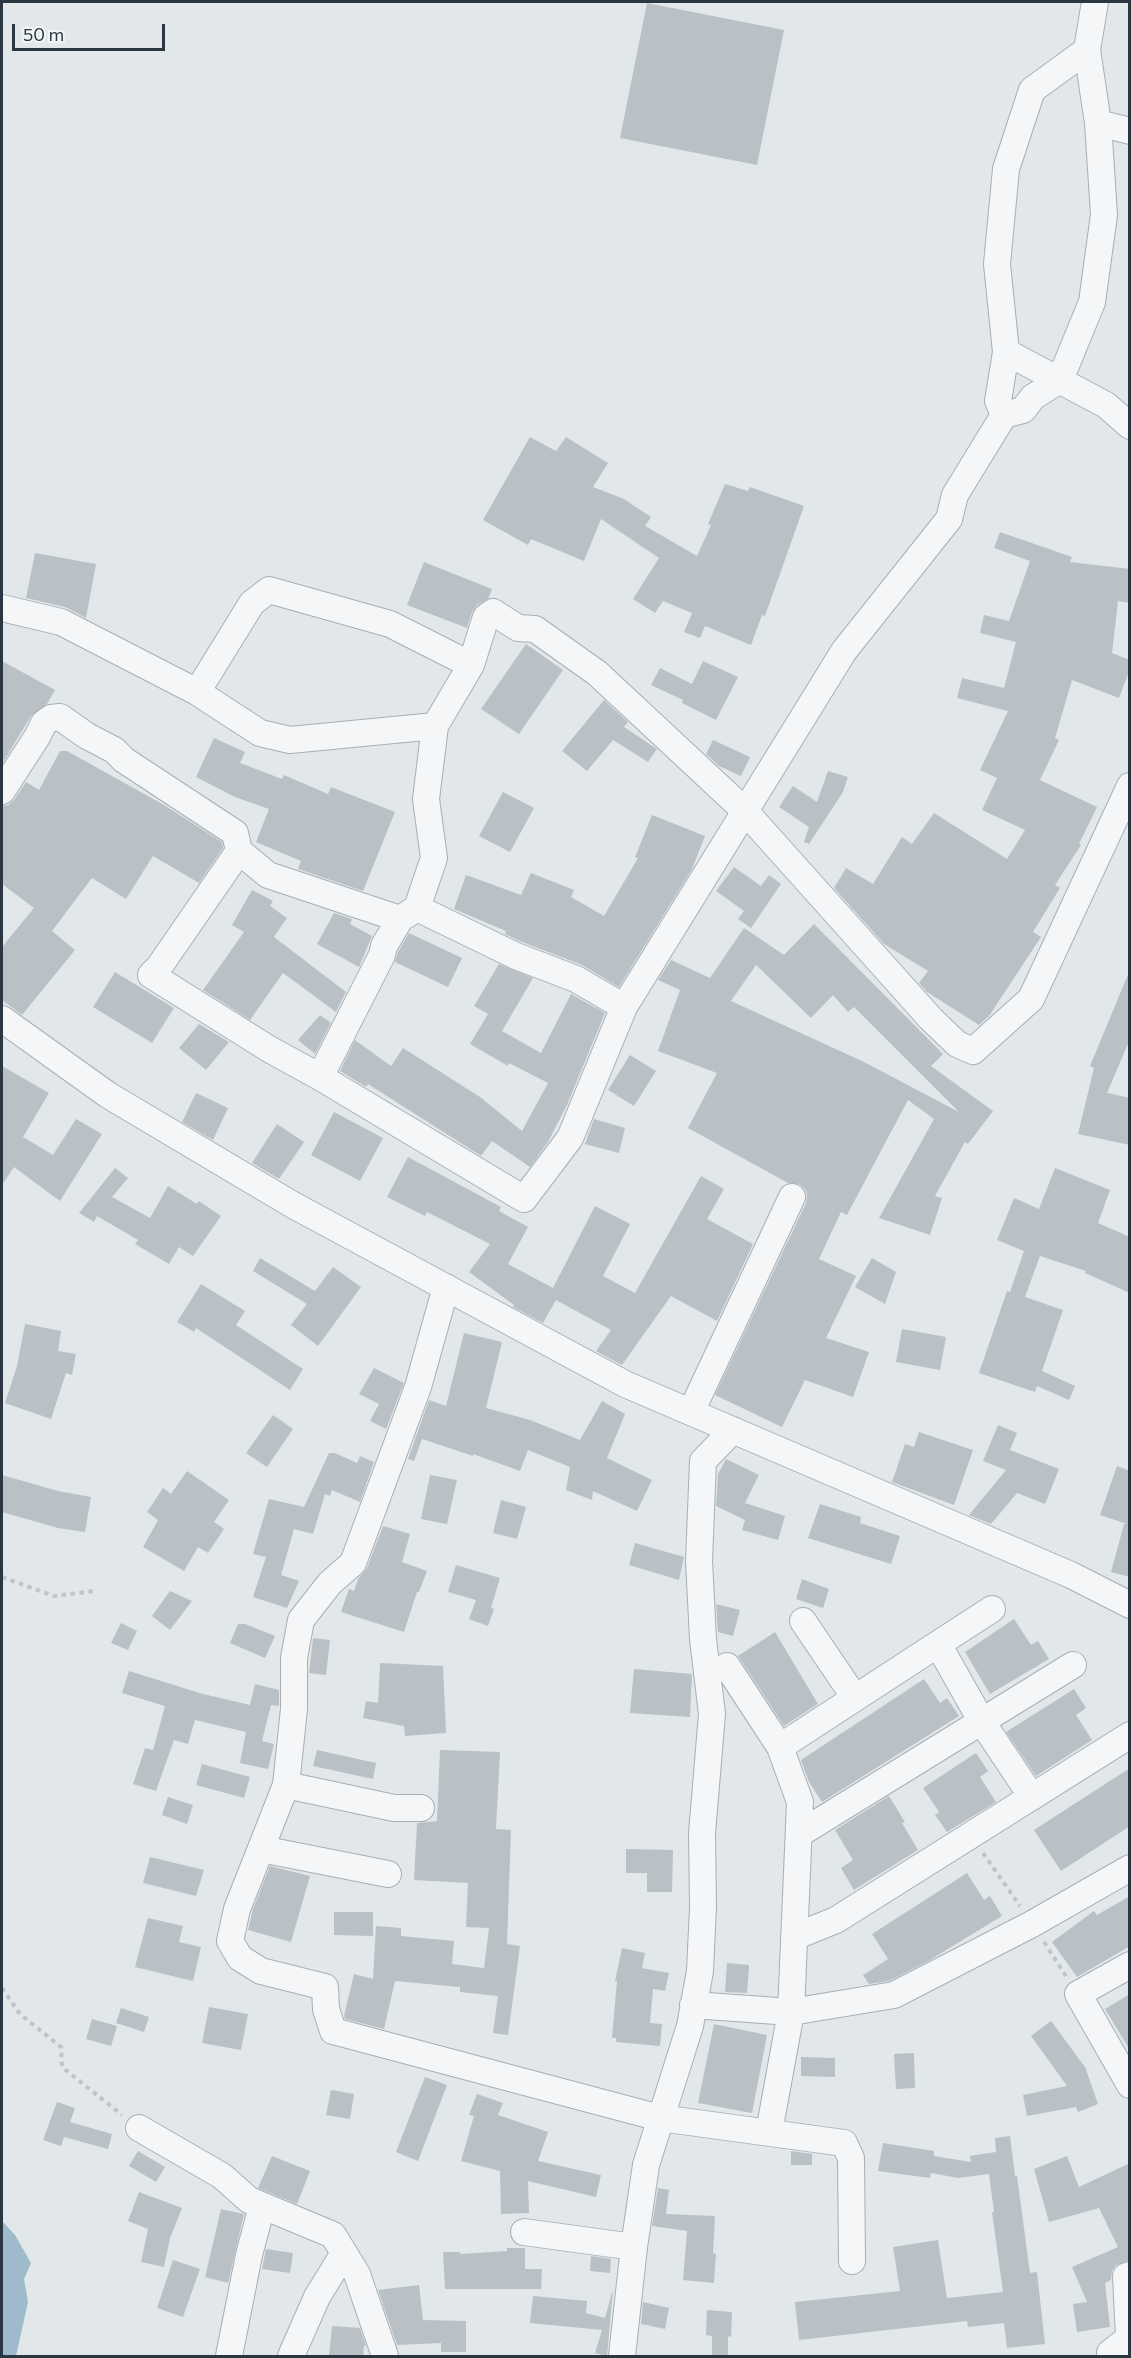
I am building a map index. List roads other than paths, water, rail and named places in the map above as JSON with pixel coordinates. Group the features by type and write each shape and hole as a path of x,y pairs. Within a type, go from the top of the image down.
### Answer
{"street":[{"path":"239,851 159,967 151,975 269,1049 524,1199 570,1138 624,1007 844,651 949,519 955,495 1004,415 1023,410 1033,397 1060,380 1092,302 1104,215 1098,123 1087,50 1095,2"},
{"path":"1004,415 998,400 1006,352 997,264 1006,170 1032,90 1087,50"},
{"path":"1098,123 1130,131"},
{"path":"1006,352 1106,405 1130,426"},
{"path":"197,692 252,603 269,590 390,624 471,665"},
{"path":"2,608 62,622 197,692 260,733 290,740 435,726"},
{"path":"320,1077 382,955 384,946 409,913 434,858 426,799 435,726 471,665 486,617 493,612 518,627 536,629 597,673 744,810 931,1018 957,1044 972,1051 1031,999 1130,786"},
{"path":"2,791 37,738 44,723 60,717 87,736 114,750 124,760 235,833 239,851 268,875 409,913 576,979 624,1007"},
{"path":"2,1019 108,1095 293,1205 626,1384 1071,1575 1130,1605"},
{"path":"691,1412 792,1197"},
{"path":"446,1287 418,1387 353,1563 330,1583 301,1620 294,1658 294,1709 286,1785 237,1909 230,1941 240,1958 261,1971 325,1987 326,2009 333,2031 660,2118 844,2143 851,2158 852,2261"},
{"path":"622,2356 646,2165 690,2026 700,1971 704,1907 702,1833 712,1714 703,1640 699,1561 703,1461 733,1430"},
{"path":"780,1747 992,1609"},
{"path":"803,1621 855,1698"},
{"path":"938,1644 982,1722 1032,1797"},
{"path":"799,1834 1073,1665"},
{"path":"727,1666 780,1747 800,1802 791,2012 769,2132"},
{"path":"794,1937 836,1920 1130,1735"},
{"path":"286,1785 394,1808 421,1808"},
{"path":"261,1849 388,1874"},
{"path":"693,2005 791,2012 894,1995 1032,1924 1130,1868"},
{"path":"1130,1965 1078,1994 1130,2085"},
{"path":"139,2128 222,2176 249,2200 333,2235 357,2274 384,2356"},
{"path":"229,2356 249,2255 262,2206"},
{"path":"524,2232 634,2247"},
{"path":"291,2356 317,2297 344,2253"},
{"path":"1110,2356 1110,2353 1128,2338 1126,2276 1130,2275"}],"water":[{"path":"2,2221 15,2235 31,2263 24,2279 28,2302 16,2356 2,2356"}]}
